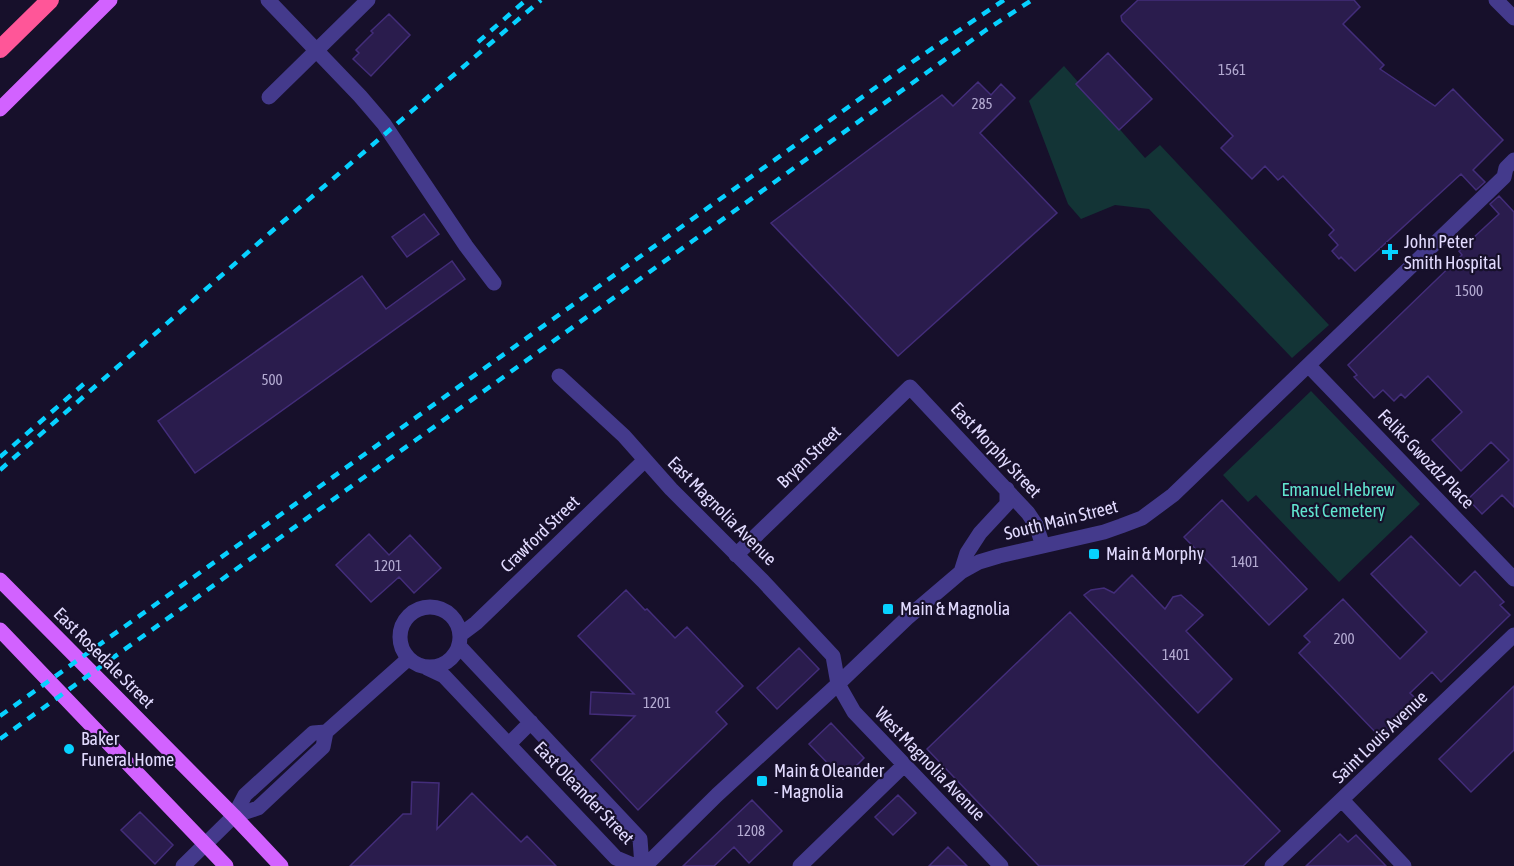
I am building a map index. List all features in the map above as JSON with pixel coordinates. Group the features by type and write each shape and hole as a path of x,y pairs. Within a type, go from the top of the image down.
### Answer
{"highway":[{"path":"0,49 50,0"}],"main road":[{"path":"0,109 110,0"},
{"name":"East Rosedale Street","path":"0,580 281,866"},
{"path":"0,630 226,866"}],"street":[{"path":"268,0 384,124 494,284"},
{"path":"269,97 368,0"},
{"path":"1497,0 1514,18"},
{"name":"South Main Street","path":"644,866 907,618 961,572 979,562 999,556 1104,532 1142,518 1173,495 1509,177 1506,168 1514,160"},
{"name":"Feliks Gwozdz Place","path":"1309,366 1514,579"},
{"name":"East Magnolia Avenue","path":"559,376 624,436 832,656 838,684"},
{"name":"East Morphy Street","path":"910,387 1028,513 1036,525 1043,546"},
{"name":"Bryan Street","path":"736,555 910,387"},
{"name":"Crawford Street","path":"460,640 645,460"},
{"path":"961,572 967,553 980,533 1007,504 1007,489"},
{"path":"436,607 453,617 460,640 447,663 427,668 408,659 399,641 403,622 417,609 436,607"},
{"name":"Saint Louis Avenue","path":"1272,866 1514,635"},
{"name":"East Oleander Street","path":"460,640 531,722 640,838 644,866"},
{"path":"183,866 234,816 258,808 323,747 326,732 408,659"},
{"name":"East Oleander Street","path":"427,668 444,675 616,858 635,866"},
{"name":"West Magnolia Avenue","path":"838,684 854,712 1001,866"},
{"name":"East Oleander Street","path":"509,744 531,722"},
{"path":"801,866 904,765"},
{"path":"1342,800 1404,866"}],"green space":[{"path":"1064,66 1145,158 1160,145 1329,325 1292,358 1149,209 1115,205 1081,219 1068,204 1029,101"},
{"name":"Emanuel Hebrew Rest Cemetery","path":"1311,391 1420,504 1339,582 1256,495 1248,502 1223,475"}],"building":[{"path":"1138,0 1354,0 1360,7 1343,24 1384,65 1380,69 1435,106 1453,89 1503,140 1473,170 1485,182 1476,190 1461,174 1355,271 1332,251 1338,245 1329,235 1334,230 1283,176 1278,180 1265,166 1252,179 1221,148 1233,136 1122,21 1121,16"},
{"path":"389,14 410,35 371,76 353,59 359,53 356,50 373,33 371,31"},
{"path":"1108,53 1152,99 1119,130 1076,84"},
{"path":"978,82 991,95 1001,84 1015,98 980,133 1057,213 898,356 771,223 942,95 953,106"},
{"path":"1499,196 1514,212 1514,507 1502,495 1482,514 1468,499 1509,460 1491,442 1461,471 1432,440 1462,412 1428,376 1405,398 1401,394 1394,401 1383,390 1374,398 1354,377 1357,375 1348,365 1462,255 1459,251 1499,214 1490,204"},
{"path":"424,214 439,234 407,257 392,237"},
{"path":"452,261 465,279 195,473 158,421 362,276 386,309"},
{"path":"1222,500 1307,589 1269,625 1184,537"},
{"path":"369,534 389,555 410,535 441,568 414,593 399,577 371,602 336,565"},
{"path":"1411,536 1460,586 1475,571 1504,602 1500,605 1510,615 1441,682 1432,672 1410,693 1419,702 1381,738 1299,653 1310,642 1304,636 1343,599 1400,659 1427,632 1371,574"},
{"path":"1132,575 1165,609 1173,597 1181,595 1203,615 1186,631 1232,679 1198,713 1084,595 1091,590 1104,588 1114,593"},
{"path":"626,590 675,638 687,627 743,686 716,712 727,724 638,810 591,760 635,716 590,714 591,692 634,694 578,636"},
{"path":"1070,612 1280,831 1243,866 1039,866 927,749"},
{"path":"799,648 819,669 777,709 757,688"},
{"path":"1514,686 1514,750 1471,792 1439,759"},
{"path":"831,723 864,758 843,779 809,744"},
{"path":"412,782 439,783 437,829 472,793 521,842 527,836 556,866 350,866 403,814 411,814"},
{"path":"898,795 916,813 893,835 875,817"},
{"path":"752,800 782,831 749,863 734,847 714,866 683,866"},
{"path":"140,812 173,845 155,864 121,830"},
{"path":"1340,834 1348,842 1356,835 1386,866 1306,866"},
{"path":"948,847 967,866 929,866"}],"railway":[{"path":"478,42 526,0"},
{"path":"0,470 271,232 541,0"},
{"path":"0,716 893,75 1004,0"},
{"path":"0,739 986,30 1032,0"},
{"path":"0,457 86,382"}],"place":[{"name":"John Peter Smith Hospital","path":"1390,252"},
{"name":"Main & Morphy","path":"1094,554"},
{"name":"Main & Magnolia","path":"888,609"},
{"name":"Baker Funeral Home","path":"69,749"},
{"name":"Main & Oleander - Magnolia","path":"762,781"}]}
